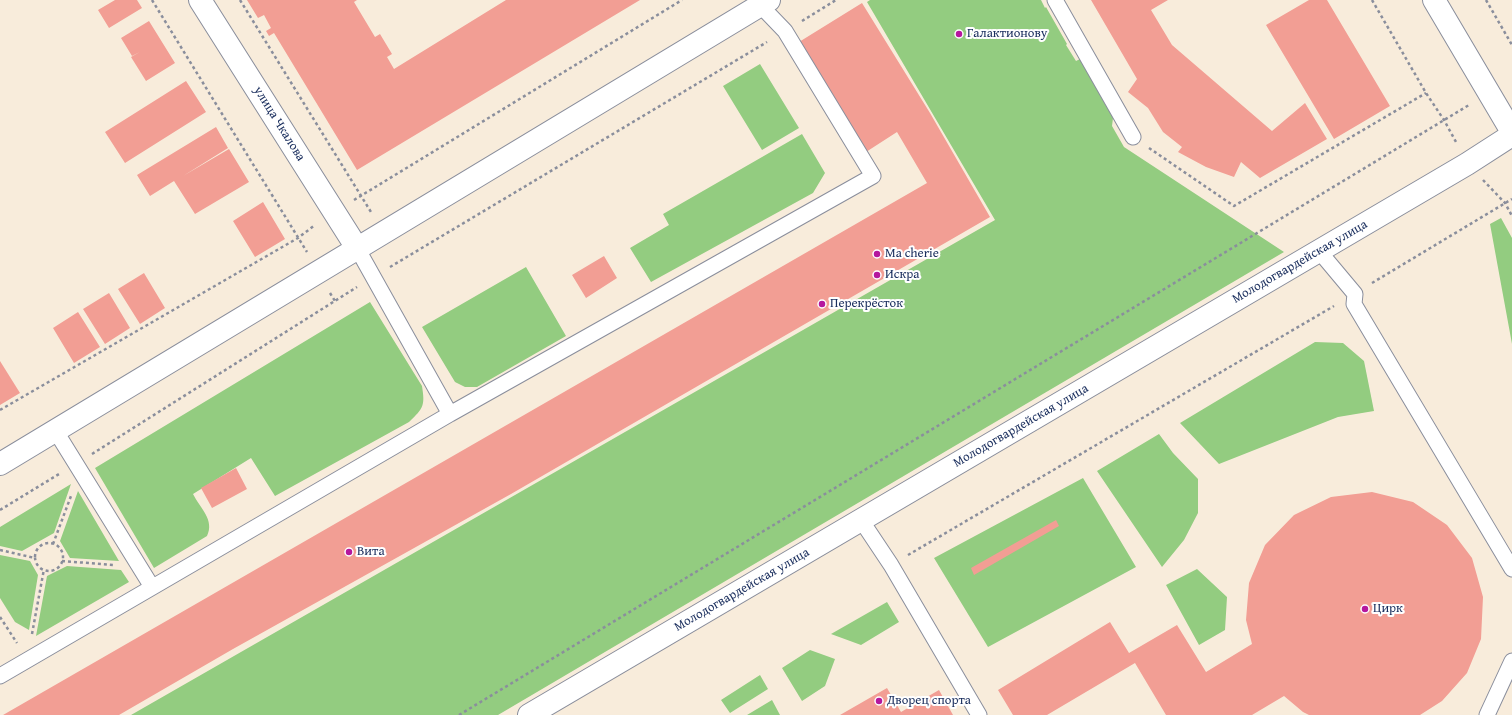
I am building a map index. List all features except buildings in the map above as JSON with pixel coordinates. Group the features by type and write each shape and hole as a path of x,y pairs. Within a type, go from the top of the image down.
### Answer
{"street":[{"name":"улица Чкалова","path":"200,0 357,248"},
{"path":"1434,0 1512,132"},
{"path":"0,464 382,232 765,3"},
{"name":"Молодогвардейская улица","path":"529,715 1467,164 1512,135"}],"lane":[{"path":"1055,0 1133,137"},
{"path":"0,676 450,414 873,176 785,31 765,3"},
{"path":"357,248 450,414"},
{"path":"1319,251 1355,294 1354,304 1512,569"},
{"path":"55,430 77,463 152,588"},
{"path":"861,520 890,565 979,715"},
{"path":"1487,715 1512,661"}],"path":[{"path":"152,0 298,238"},
{"path":"240,0 361,196"},
{"path":"0,510 374,278 400,260 836,0"},
{"path":"1372,0 1426,93 1444,120 1467,164 1505,203 1512,216"},
{"path":"1486,0 1512,45"},
{"path":"1133,137 1234,206 1426,93"},
{"path":"459,715 1489,93"},
{"path":"890,565 1355,294 1512,199"},
{"path":"53,544 72,494"},
{"path":"46,543 53,544 59,547 62,551 62,560 56,568 52,570 44,569 37,564 35,558 36,552 41,545 46,543"},
{"path":"0,550 35,558"},
{"path":"62,560 119,565"},
{"path":"28,660 44,569"},
{"path":"0,617 28,660"}],"green space":[{"path":"870,0 1041,0 1076,61 1080,59 1113,118 1112,126 1124,147 1284,252 498,715 131,715 995,220 867,2"},
{"path":"760,64 799,128 762,150 723,86"},
{"path":"802,134 825,173 813,193 651,282 630,248 669,225 663,214"},
{"path":"1501,218 1512,238 1512,344 1490,224"},
{"path":"526,267 566,336 477,387 465,387 455,382 422,327"},
{"path":"370,302 422,386 423,402 418,413 409,422 275,496 251,458 193,494 208,519 209,530 207,536 154,568 95,468"},
{"path":"1315,342 1343,343 1364,361 1374,411 1338,417 1219,464 1180,423"},
{"path":"1159,434 1173,453 1198,479 1198,513 1184,540 1162,567 1097,471"},
{"path":"1083,478 1136,567 988,647 934,558"},
{"path":"71,484 54,533 22,551 0,546 0,527"},
{"path":"78,491 119,561 70,558 60,541"},
{"path":"0,555 30,561 38,575 29,630 15,622 0,598"},
{"path":"67,566 121,570 129,582 36,636 47,576"},
{"path":"1197,569 1227,597 1225,630 1199,645 1166,585"},
{"path":"887,602 899,622 861,645 831,634"},
{"path":"810,650 835,659 825,686 802,701 782,668"},
{"path":"760,675 768,689 730,713 721,700"},
{"path":"772,700 780,715 747,715"}],"place":[{"name":"Галактионову","path":"959,34"},
{"name":"Ma cherie","path":"877,254"},
{"name":"Искра","path":"877,275"},
{"name":"Перекрёсток","path":"822,304"},
{"name":"Вита","path":"349,552"},
{"name":"Цирк","path":"1365,609"},
{"name":"Дворец спорта","path":"879,701"}]}
